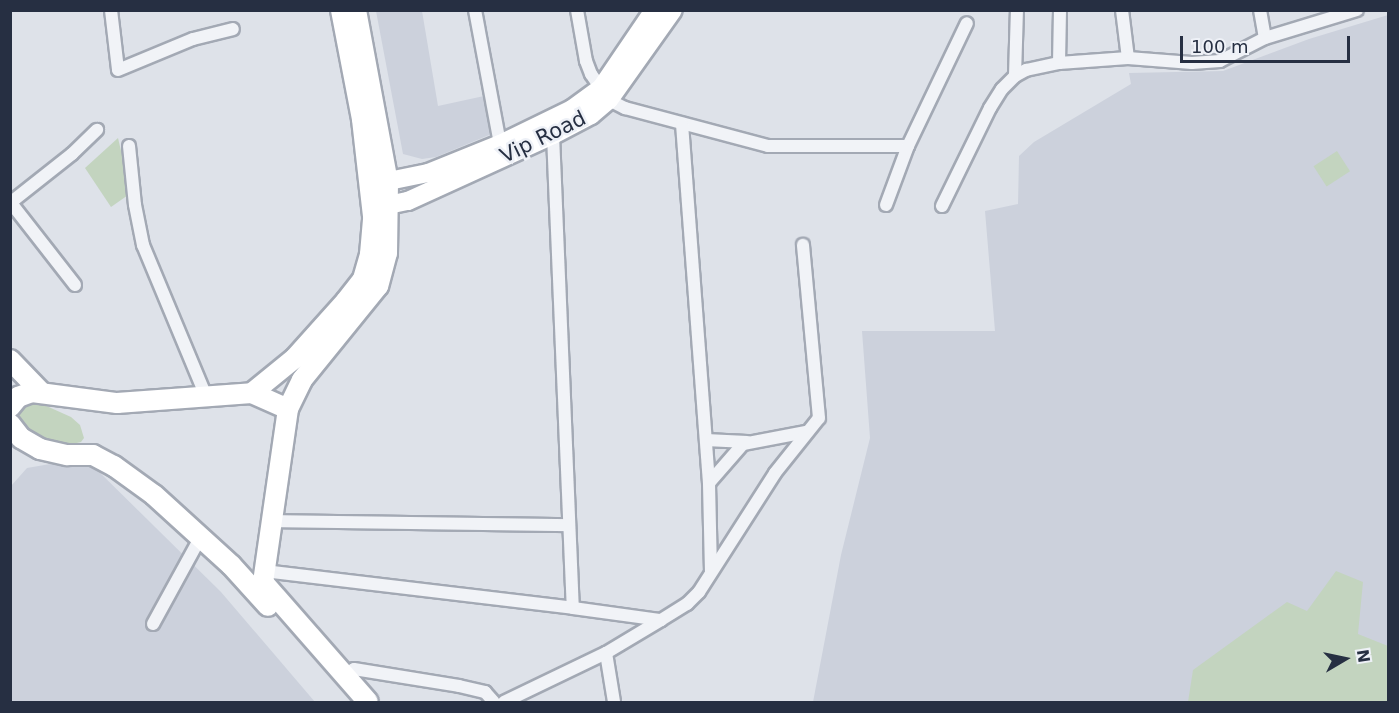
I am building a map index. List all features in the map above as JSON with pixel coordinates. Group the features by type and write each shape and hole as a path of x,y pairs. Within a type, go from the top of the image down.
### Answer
{"main road":[{"path":"341,10 362,119 379,183"},
{"path":"356,10 387,253 378,286 302,380 288,409 263,582 368,702"},
{"name":"Vip Road","path":"379,183 428,173 500,144 605,94 673,10"},
{"name":"Vip Road","path":"381,207 408,201 553,135 591,115 654,11"},
{"path":"252,393 295,358 363,279 381,207"},
{"path":"10,360 40,391"},
{"path":"10,407 23,393 40,391 85,401 117,403 252,393 288,409"},
{"path":"10,424 21,438 40,449 66,455 93,455 154,495 222,558 353,702"},
{"path":"222,558 253,561 263,554 269,530"}],"street":[{"path":"111,10 118,70 193,39 232,29"},
{"path":"475,10 500,144"},
{"path":"577,10 586,62 605,94 625,108 768,146 908,146"},
{"path":"1015,76 1017,10"},
{"path":"1059,63 1060,10"},
{"path":"1122,10 1128,58"},
{"path":"1260,10 1265,38"},
{"path":"942,206 990,108 1002,89 1015,76 1039,66 1059,63 1128,58 1192,63 1220,61 1265,38 1350,12"},
{"path":"886,205 908,146 967,23"},
{"path":"682,124 709,483 711,572"},
{"path":"75,285 11,203 72,154 97,130"},
{"path":"553,135 573,608"},
{"path":"129,146 135,206 143,245 206,396"},
{"path":"504,702 606,653 687,604 699,592 806,432 815,426 819,418 820,406 803,245"},
{"path":"706,440 747,442 806,432"},
{"path":"709,483 731,455 747,442"},
{"path":"269,530 568,525"},
{"path":"153,624 200,537"},
{"path":"264,571 661,620"},
{"path":"606,653 614,702"},
{"path":"345,674 354,669 459,686 484,692 494,702"}],"shaded area":[{"path":"376,11 422,11 438,106 484,96 494,133 436,157 422,159 403,154"},
{"path":"1388,15 1388,702 813,702 841,555 870,438 862,331 995,331 985,211 1018,204 1019,156 1034,142 1131,84 1129,73 1223,71 1309,39"},
{"path":"85,458 221,592 315,702 11,702 11,486 27,468"}],"green space":[{"path":"118,138 131,193 111,207 85,168"},
{"path":"1337,151 1350,171 1327,186 1314,166"},
{"path":"24,404 42,404 71,417 80,425 84,438 81,442 68,445 48,443 35,437 18,423 17,409"},
{"path":"1336,571 1363,582 1358,634 1388,646 1388,702 1188,702 1193,670 1287,602 1307,611"}]}
